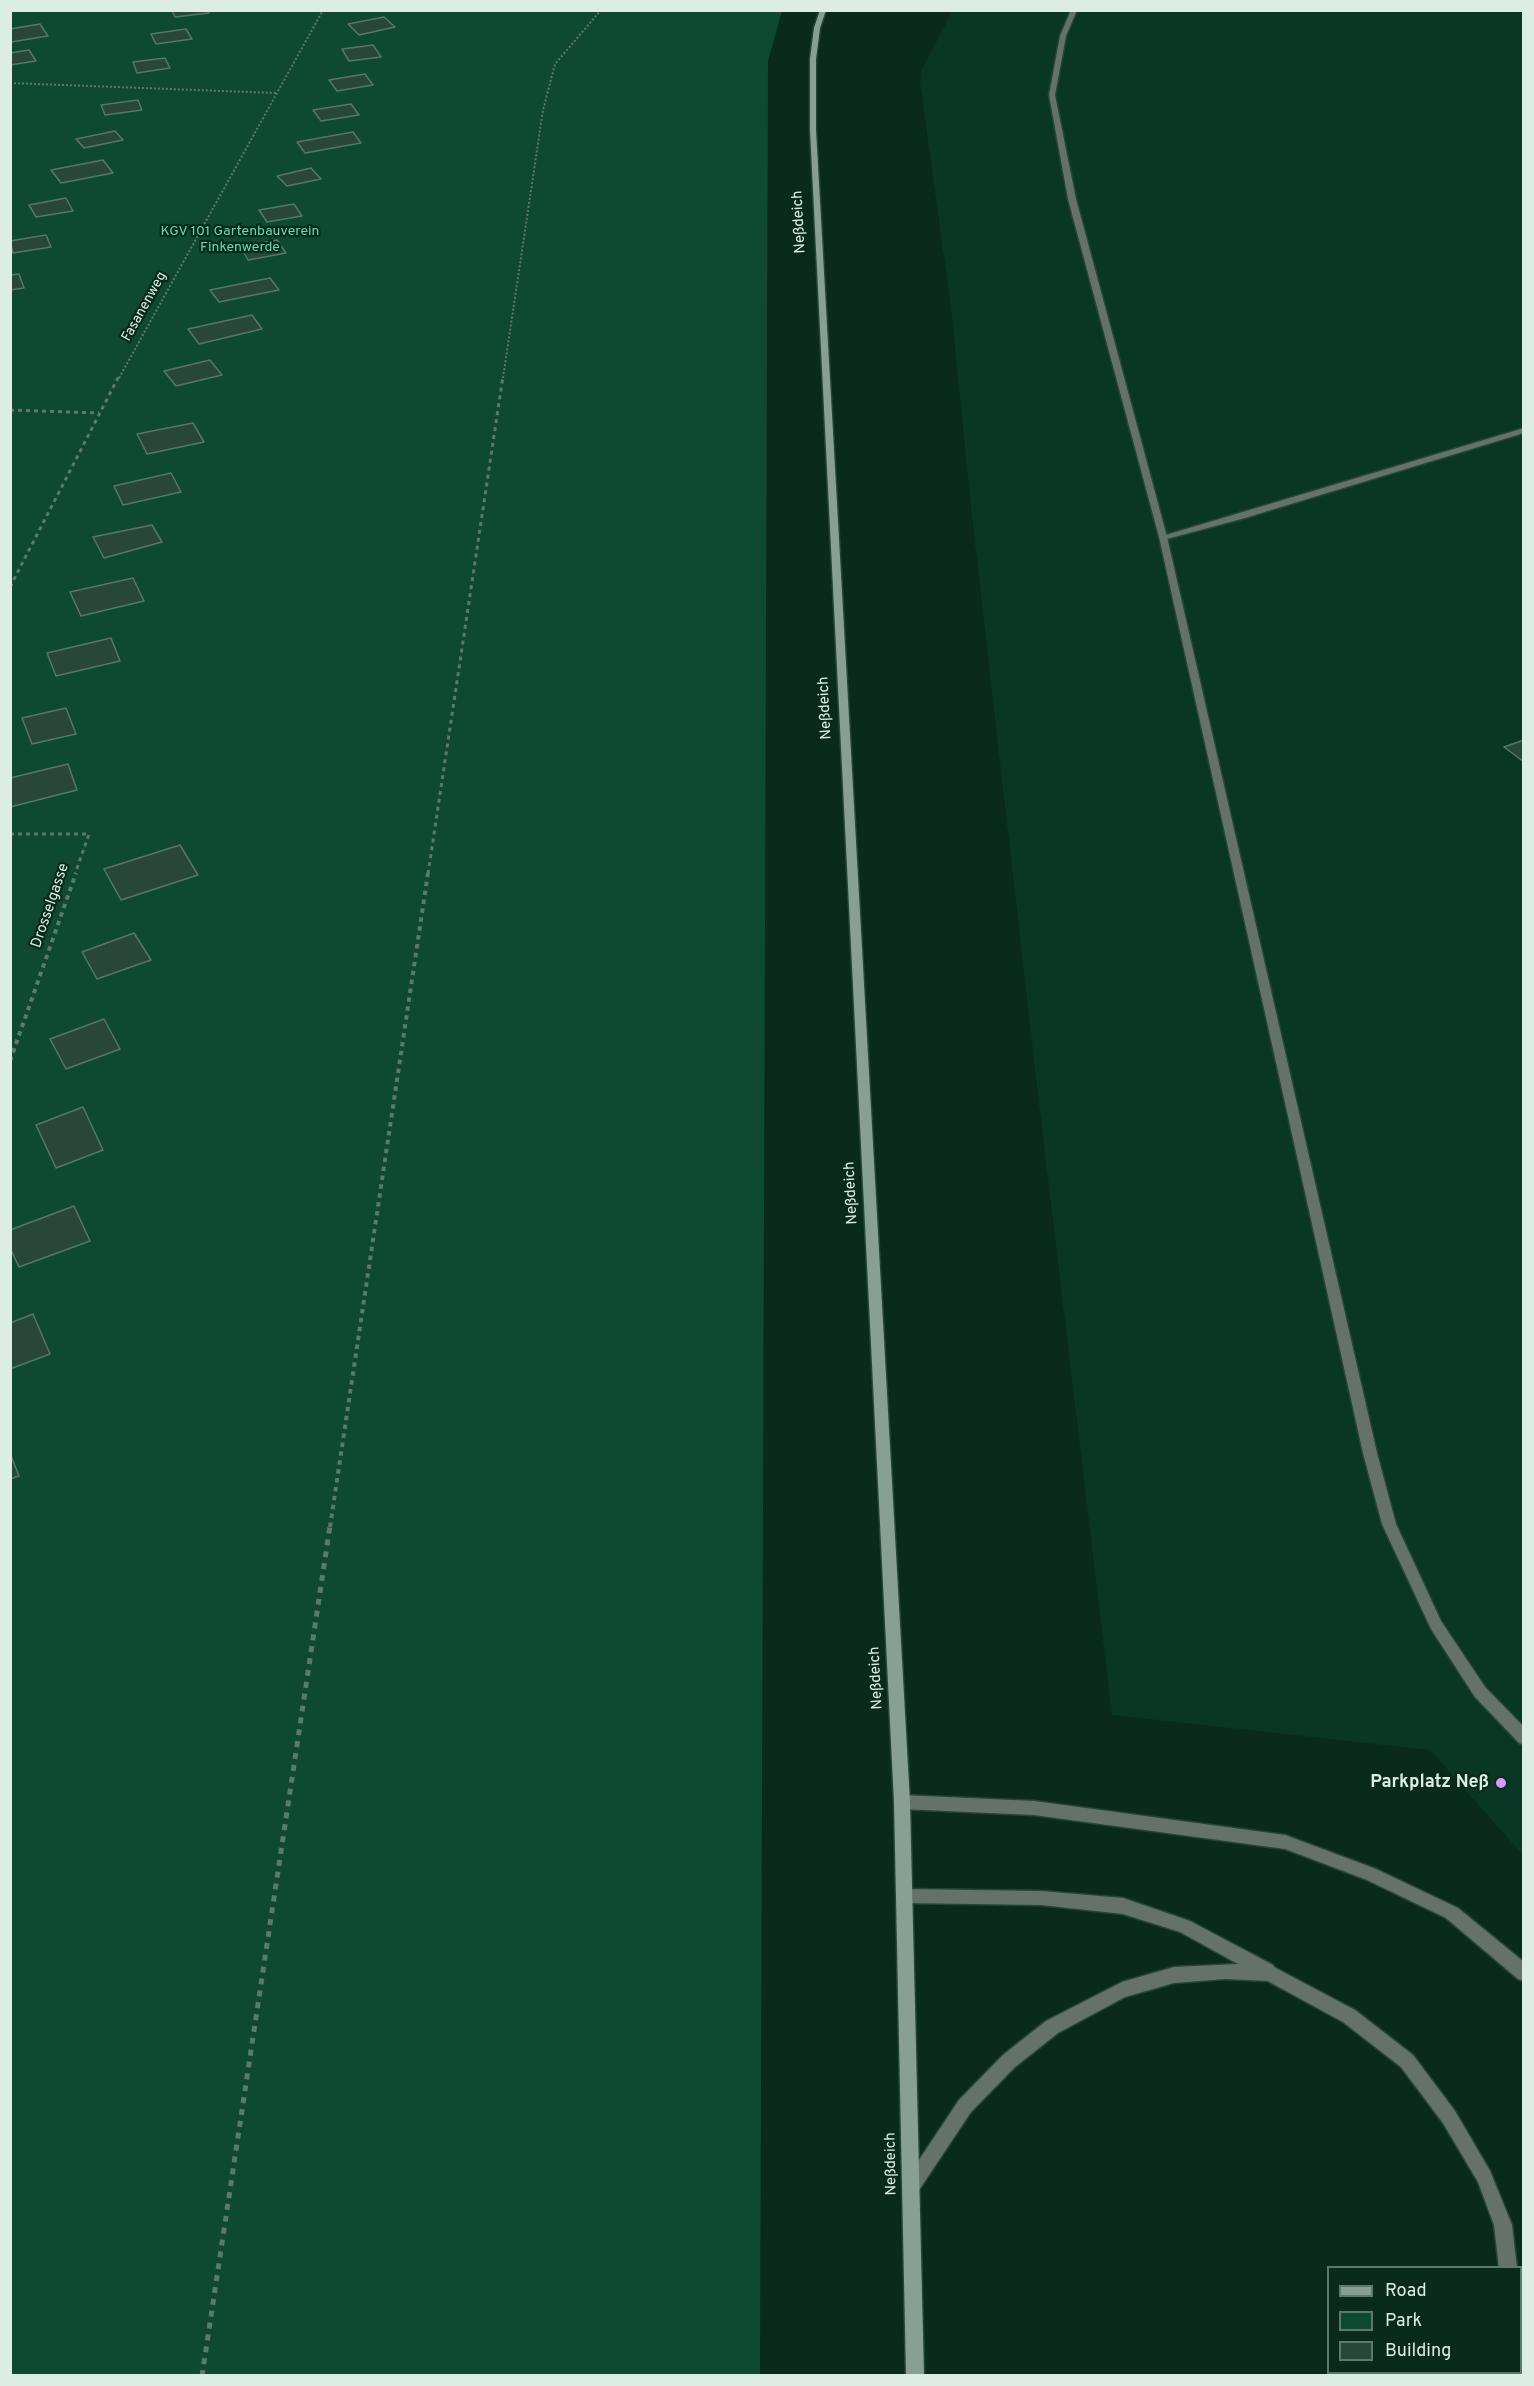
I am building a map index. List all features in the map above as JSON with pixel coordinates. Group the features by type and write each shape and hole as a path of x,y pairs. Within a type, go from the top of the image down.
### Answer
{"street":[{"name":"Neßdeich","path":"823,10 817,28 813,59 813,130 902,1802 915,2376"},
{"path":"1074,10 1063,36 1052,95 1072,198 1163,537 1367,1441 1389,1524 1436,1625 1480,1692 1524,1738"},
{"path":"1163,537 1254,513 1524,430"},
{"path":"902,1802 1034,1808 1285,1842 1371,1874 1452,1914 1524,1973"},
{"path":"904,1896 1041,1898 1123,1906 1184,1926 1349,2016 1407,2061 1449,2117 1484,2176 1503,2225 1508,2266"},
{"path":"910,2188 965,2106 1009,2061 1052,2027 1122,1990 1174,1975 1225,1971 1270,1973"}],"path":[{"name":"Fasanenweg","path":"10,587 99,413 323,10"},
{"path":"202,2376 543,110 555,64 601,10"},
{"path":"10,83 276,93"},
{"path":"10,410 99,413"},
{"name":"Drosselgasse","path":"10,834 89,834 10,1061"}],"shaded area":[{"path":"952,11 1523,11 1523,1855 1430,1750 1112,1715 1038,1095 971,508 951,308 920,82 921,72"}],"green space":[{"name":"KGV 101 Gartenbauverein Finkenwerde","path":"11,11 782,11 768,61 760,2375 11,2376"}],"building":[{"path":"172,10 208,10 209,13 175,17"},
{"path":"384,17 395,27 359,35 348,24"},
{"path":"40,24 48,36 11,42 10,29"},
{"path":"186,29 192,39 156,44 151,34"},
{"path":"373,45 381,57 349,61 342,49"},
{"path":"29,50 36,61 10,65 10,53"},
{"path":"165,58 170,68 137,73 133,62"},
{"path":"365,74 373,85 337,91 329,80"},
{"path":"138,100 142,110 105,115 101,105"},
{"path":"351,104 359,115 321,121 313,110"},
{"path":"115,131 123,140 84,148 76,139"},
{"path":"353,132 361,143 305,153 297,142"},
{"path":"103,160 113,173 61,183 51,170"},
{"path":"311,168 321,179 287,186 277,176"},
{"path":"66,198 73,211 36,217 29,205"},
{"path":"294,204 302,216 267,222 259,210"},
{"path":"46,235 51,247 13,253 10,241"},
{"path":"277,240 286,253 248,260 241,247"},
{"path":"19,274 24,288 10,290 10,275"},
{"path":"270,278 279,290 219,302 210,290"},
{"path":"252,315 262,329 199,344 188,329"},
{"path":"210,360 222,375 176,386 164,371"},
{"path":"193,423 204,442 147,454 137,434"},
{"path":"171,473 181,492 123,505 114,486"},
{"path":"152,525 162,542 104,558 93,537"},
{"path":"133,578 144,601 81,616 70,592"},
{"path":"111,638 120,661 56,676 47,653"},
{"path":"66,708 76,734 32,744 22,718"},
{"path":"1524,740 1524,762 1504,747"},
{"path":"68,764 77,790 10,807 10,778"},
{"path":"180,845 198,875 121,900 104,869"},
{"path":"134,933 151,960 97,979 82,952"},
{"path":"104,1019 120,1049 66,1069 50,1039"},
{"path":"83,1107 103,1150 56,1168 36,1125"},
{"path":"74,1206 90,1241 19,1267 10,1248 10,1230"},
{"path":"33,1314 50,1354 10,1369 10,1323"},
{"path":"10,1453 19,1476 10,1479"}],"place":[{"name":"Parkplatz Neß","path":"1501,1783"}]}
